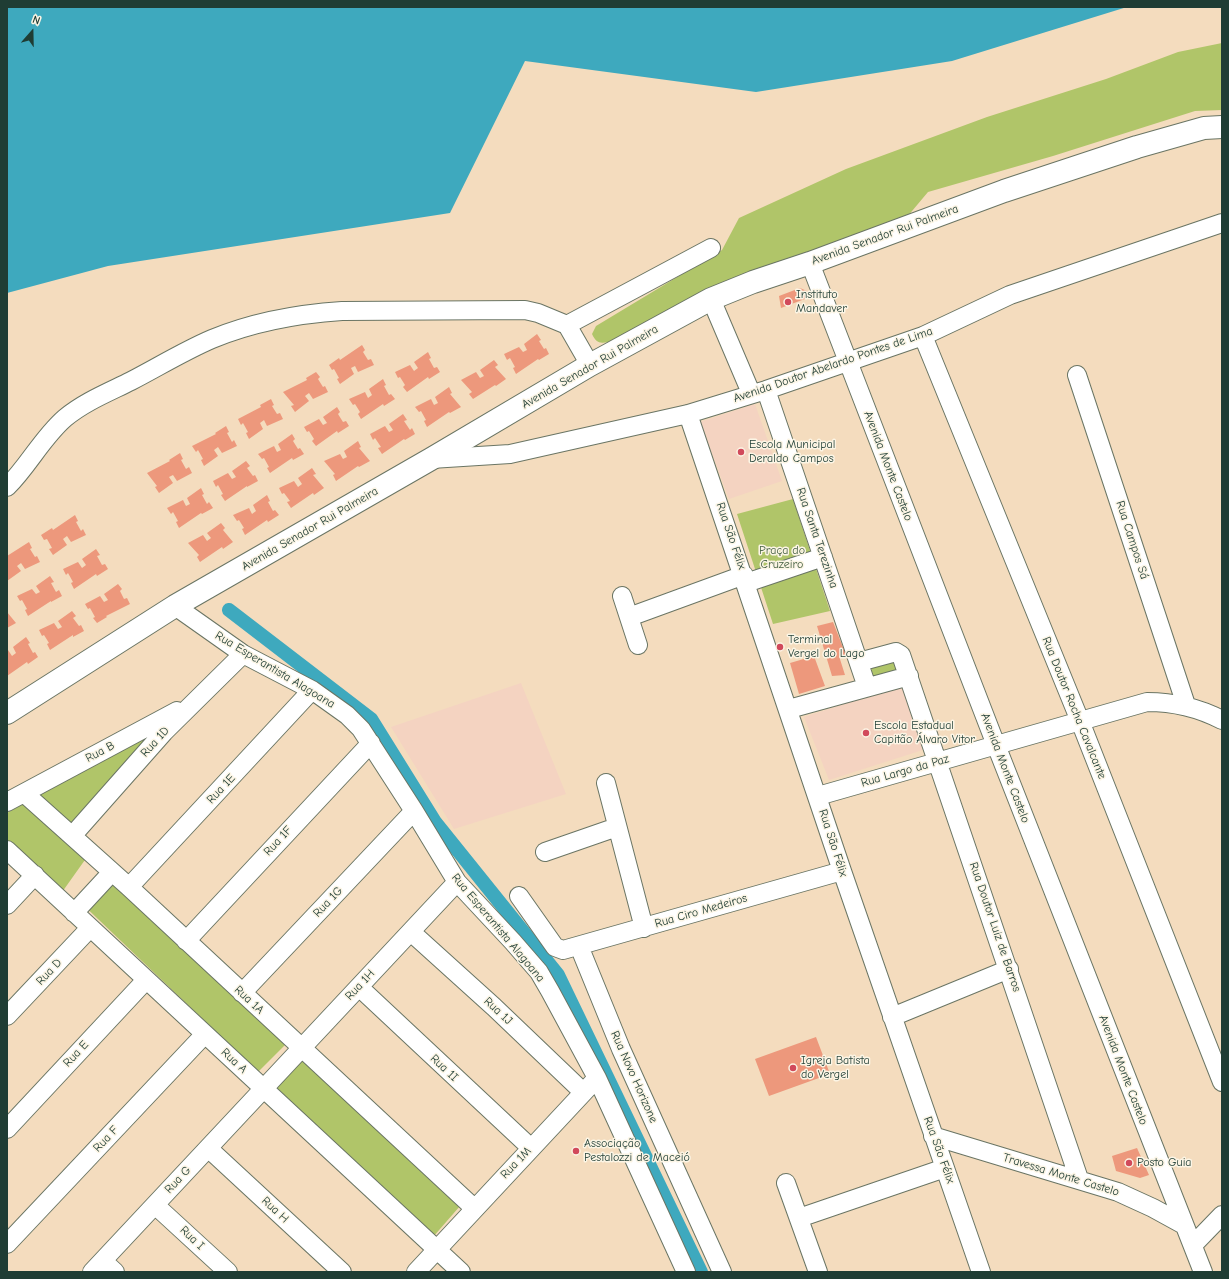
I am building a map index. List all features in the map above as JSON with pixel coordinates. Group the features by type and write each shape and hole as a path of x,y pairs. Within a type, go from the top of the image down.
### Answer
{"main road":[{"name":"Avenida Senador Rui Palmeira","path":"7,713 175,606 431,459 590,364 711,299 1004,191 1123,151 1204,128 1222,127"}],"street":[{"name":"Avenida Doutor Abelardo Pontes de Lima","path":"431,459 510,454 688,414 923,336 1010,295 1222,223"},
{"path":"567,324 711,248"},
{"name":"Avenida Monte Castelo","path":"810,263 996,746 1203,1272"},
{"name":"Rua Santa Terezinha","path":"711,299 758,392 824,557 867,687"},
{"path":"7,487 25,468 56,426 79,408 211,339 254,324 320,312 525,310 538,313 567,324 590,364"},
{"name":"Rua Doutor Rocha Cavalcante","path":"923,336 1080,721 1222,1082"},
{"name":"Rua Campos Sá","path":"1077,374 1186,705"},
{"name":"Rua São Félix","path":"688,414 789,709 842,871 981,1272"},
{"path":"629,617 745,579 824,557"},
{"path":"622,596 638,645"},
{"name":"Rua Esperantista Alagoana","path":"175,606 243,654 312,690 347,714 371,742 457,882 547,954 550,991 596,1078 686,1272"},
{"name":"Rua Doutor Luiz de Barros","path":"859,662 899,652 909,676 1079,1179"},
{"name":"Rua 1D","path":"72,836 192,702 243,654"},
{"path":"789,709 909,676"},
{"name":"Rua 1E","path":"129,887 312,690"},
{"name":"Rua B","path":"7,802 192,702"},
{"name":"Rua Largo da Paz","path":"818,796 1147,702 1167,702 1186,705 1222,720"},
{"name":"Rua 1F","path":"186,941 371,742"},
{"path":"606,783 644,928"},
{"name":"Rua 1A","path":"24,793 129,887 474,1208"},
{"name":"Rua 1G","path":"242,993 414,811"},
{"path":"545,852 617,828"},
{"name":"Rua A","path":"7,850 461,1272"},
{"name":"Rua Ciro Medeiros","path":"547,954 644,928 842,871"},
{"path":"74,913 112,872"},
{"path":"7,905 34,875"},
{"name":"Rua 1H","path":"263,1088 457,882"},
{"path":"519,896 547,954"},
{"name":"Rua D","path":"7,1016 90,928"},
{"name":"Rua 1J","path":"411,932 494,1007 583,1092"},
{"name":"Rua Novo Horizone","path":"579,946 621,1049 722,1272"},
{"path":"892,1016 1009,969"},
{"name":"Rua E","path":"7,1129 146,980"},
{"name":"Rua 1I","path":"358,987 531,1148"},
{"name":"Rua F","path":"7,1244 205,1034"},
{"name":"Rua 1M","path":"416,1272 596,1078"},
{"name":"Rua G","path":"103,1268 155,1205 263,1088"},
{"name":"Travessa Monte Castelo","path":"934,1136 1118,1192 1153,1208 1184,1225"},
{"name":"Rua H","path":"208,1148 342,1272"},
{"path":"799,1218 945,1168"},
{"path":"786,1183 818,1272"},
{"name":"Rua I","path":"155,1205 228,1272"},
{"path":"1193,1245 1222,1215"}],"shaded area":[{"name":"Escola Municipal Deraldo Campos","path":"755,404 782,481 729,499 700,422"},
{"path":"521,683 566,794 454,829 391,727"},
{"name":"Escola Estadual Capitão Álvaro Vitor","path":"904,685 926,749 829,780 804,717"}],"green space":[{"path":"1222,43 1222,110 1195,111 1053,156 928,192 907,217 752,272 608,342 598,342 592,334 596,326 722,250 739,218 846,169 987,117 1106,79 1178,52"},
{"name":"Praça do Cruzeiro","path":"793,499 830,611 773,624 737,514"},
{"path":"897,655 902,673 874,679 870,664"},
{"path":"156,728 71,826 33,791"},
{"path":"28,801 87,857 60,895 7,842 7,813"},
{"path":"102,872 286,1044 258,1072 76,898"},
{"path":"298,1056 460,1206 433,1237 273,1085"}],"water":[{"path":"7,7 1127,7 952,61 756,92 525,61 450,213 108,266 7,293"}],"building":[{"name":"Instituto Mandaver","path":"800,288 809,292 810,297 781,308 779,296"},
{"path":"537,334 541,340 539,341 544,349 546,348 549,354 539,360 538,359 516,374 513,368 515,367 510,358 507,360 504,354 519,347 523,352 527,350 524,344"},
{"path":"362,345 365,350 363,352 368,360 371,359 374,365 358,372 355,366 351,368 354,374 340,384 337,379 339,378 334,369 332,370 329,365 339,358 340,360"},
{"path":"428,352 431,358 429,359 434,368 437,367 440,372 429,379 428,377 407,392 403,387 405,385 400,377 398,378 395,372 410,365 414,371 418,368 414,362"},
{"path":"494,360 498,365 495,367 506,379 473,399 469,394 472,392 461,380 476,372 480,378 484,376 480,370"},
{"path":"316,372 320,377 318,379 323,387 325,386 328,392 313,399 309,393 305,396 309,401 295,412 291,406 294,405 283,392 307,380 306,378"},
{"path":"383,379 386,385 384,386 389,395 391,394 395,399 384,406 383,404 361,419 358,414 360,412 355,404 353,405 349,399 365,392 368,398 372,395 369,389"},
{"path":"449,387 452,393 450,394 461,407 450,413 449,412 427,427 424,421 426,420 421,411 419,412 415,407 431,399 434,405 438,403 435,397"},
{"path":"271,399 274,405 272,406 277,414 280,413 283,419 267,426 264,420 260,423 263,429 249,439 246,433 248,432 243,423 241,425 238,419 261,407 260,405"},
{"path":"337,407 340,412 338,414 343,422 346,421 349,426 338,433 337,431 316,446 312,441 314,439 309,431 307,432 304,427 319,419 323,425 327,423 323,417"},
{"path":"403,414 407,420 404,421 410,430 412,428 415,434 405,440 404,439 382,454 378,448 381,447 375,438 373,440 370,434 385,426 389,432 393,430 389,424"},
{"path":"226,426 229,432 227,433 232,442 234,440 237,446 222,453 218,447 214,450 218,456 204,466 201,460 203,459 198,450 196,452 192,446 216,434 215,433"},
{"path":"292,434 295,439 293,441 298,449 300,448 304,454 293,460 292,458 270,473 267,468 269,467 264,458 262,459 258,454 274,446 277,452 281,450 278,444"},
{"path":"358,441 361,447 359,448 370,461 359,467 358,466 336,481 333,475 335,474 324,461 340,454 343,459 347,457 344,451"},
{"path":"180,453 183,459 181,460 186,469 189,467 192,473 177,481 173,475 169,477 173,483 159,493 155,487 157,486 147,473 170,461 169,460"},
{"path":"246,461 250,466 247,468 253,476 255,475 258,481 247,486 225,501 221,495 223,494 218,485 216,487 213,481 228,473 232,479 236,477 232,471"},
{"path":"312,468 316,474 313,475 324,488 314,495 313,493 291,508 287,502 290,501 284,493 282,494 279,488 294,481 298,487 302,484 298,478"},
{"path":"201,488 204,494 202,495 207,504 209,502 213,508 202,514 201,513 179,528 176,522 178,521 173,512 171,514 167,508 183,500 186,506 190,504 187,498"},
{"path":"267,495 270,501 268,502 273,511 275,510 279,515 268,522 267,520 245,535 242,529 244,528 239,520 237,521 233,515 249,508 252,514 256,511 253,505"},
{"path":"75,515 78,521 76,522 81,531 83,529 86,535 71,542 67,536 63,539 67,545 53,555 49,549 52,548 47,539 44,540 41,535 52,528 53,530"},
{"path":"221,523 225,528 223,530 233,542 223,549 222,547 200,562 197,557 199,555 188,543 203,535 207,541 211,538 207,533"},
{"path":"29,542 32,548 30,549 35,557 37,556 40,562 25,569 21,563 17,566 21,571 7,581 7,556"},
{"path":"96,549 100,555 97,556 102,565 105,564 108,569 97,576 96,574 74,589 71,583 73,582 68,573 66,575 63,569 78,562 82,568 86,565 82,559"},
{"path":"50,576 54,582 51,583 56,592 59,590 62,596 51,601 28,616 25,610 27,609 22,600 20,601 17,596 32,589 36,594 40,592 36,586"},
{"path":"118,584 122,589 120,591 124,599 127,598 130,604 106,616 107,617 97,623 93,618 95,617 90,608 88,609 85,604 100,596 104,602 108,600 104,594"},
{"path":"72,611 76,616 73,618 79,626 81,625 84,631 73,637 73,635 50,650 47,644 49,643 44,635 42,636 39,630 54,623 58,629 62,627 58,621"},
{"path":"7,612 16,623 7,628"},
{"path":"833,622 846,655 839,656 845,675 832,676 817,626"},
{"path":"26,637 30,643 28,644 33,653 35,652 38,657 28,664 27,662 7,676 7,650 12,656 16,653 13,647"},
{"path":"814,656 825,686 799,694 790,663"},
{"path":"816,1037 830,1074 769,1096 755,1059"},
{"name":"Posto Guia","path":"1137,1148 1149,1175 1140,1178 1116,1171 1112,1156"}],"waterway":[{"path":"229,610 371,719 435,822 558,975 701,1272"}],"place":[{"name":"Instituto Mandaver","path":"788,302"},
{"name":"Escola Municipal Deraldo Campos","path":"741,452"},
{"name":"Terminal Vergel do Lago","path":"780,647"},
{"name":"Escola Estadual Capitão Álvaro Vitor","path":"866,733"},
{"name":"Igreja Batista do Vergel","path":"793,1068"},
{"name":"Associação Pestalozzi de Maceió","path":"576,1151"},
{"name":"Posto Guia","path":"1129,1163"}]}
